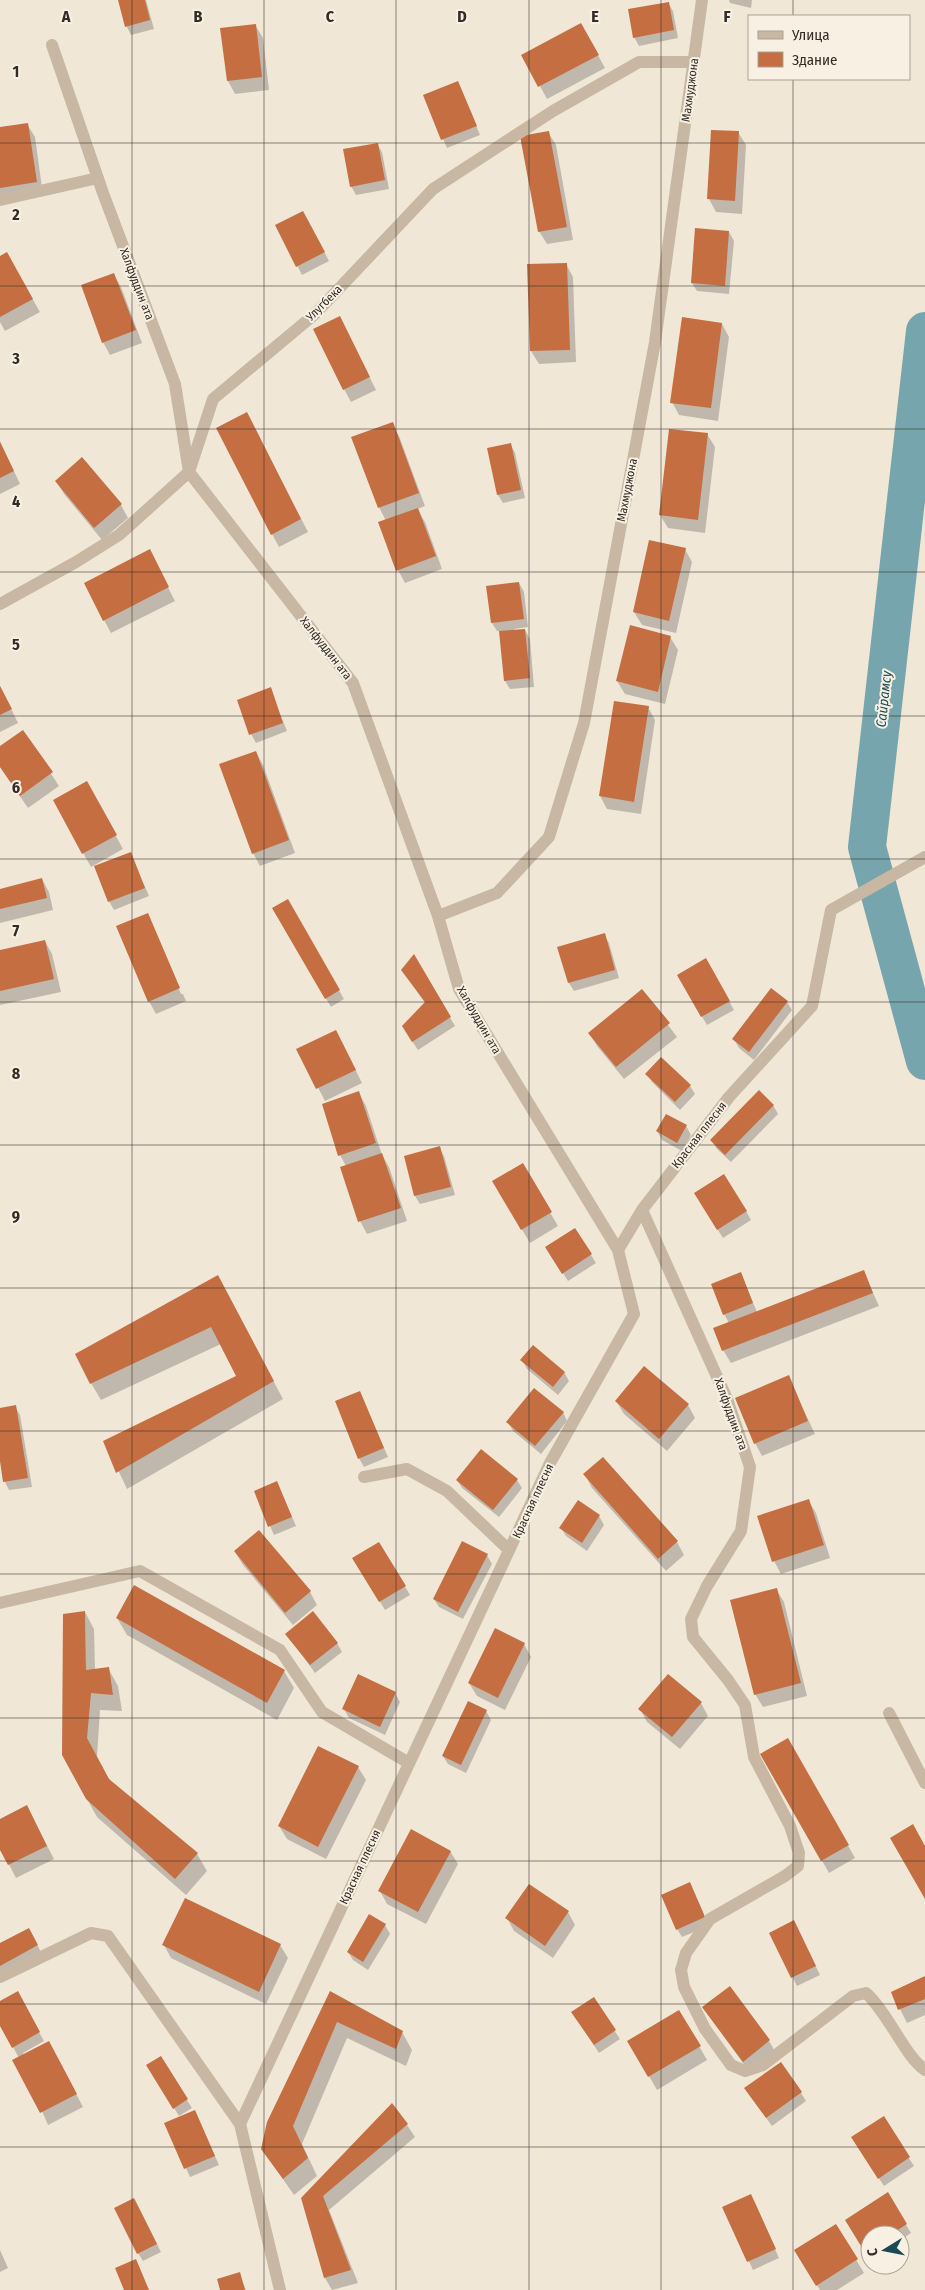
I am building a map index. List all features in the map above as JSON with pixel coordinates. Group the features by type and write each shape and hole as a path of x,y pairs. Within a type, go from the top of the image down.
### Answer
{"street":[{"name":"Махмуджона","path":"438,916 497,893 549,837 584,723 655,342 702,0"},
{"name":"Халфуддин ата","path":"52,45 98,178 175,384 189,472 354,683 438,916 459,989 618,1250"},
{"name":"Улугбека","path":"189,472 213,399 315,314 433,189 553,111 639,62 693,62"},
{"path":"0,200 98,178"},
{"path":"0,604 76,562 119,534 189,472"},
{"name":"Красная плесня","path":"240,2124 550,1463 634,1314 618,1250 642,1210 729,1097 812,1006 830,910 925,857"},
{"name":"Халфуддин ата","path":"642,1210 727,1399 750,1467 742,1531 707,1586 691,1619 693,1637 728,1680 745,1705 754,1757 790,1826 799,1853 798,1866 785,1876 710,1919 686,1953 681,1970 684,1987 705,2029 731,2065 745,2071 763,2065 853,1996 866,1994 879,2005 909,2051 925,2070"},
{"path":"364,1477 407,1469 447,1491 509,1550"},
{"path":"0,1603 140,1571 280,1650 322,1712 409,1763"},
{"path":"890,1713 925,1783"},
{"path":"0,1977 91,1933 108,1936 240,2124 280,2290"}],"building":[{"path":"118,0 145,0 150,20 125,27"},
{"path":"669,2 674,30 633,38 628,9"},
{"path":"581,23 599,55 538,87 521,55"},
{"path":"256,24 262,77 227,81 220,28"},
{"path":"458,81 477,126 441,140 423,95"},
{"path":"28,123 37,182 0,188 0,127"},
{"path":"711,130 739,131 735,201 707,199"},
{"path":"549,131 567,227 538,232 520,136"},
{"path":"378,143 385,180 350,187 343,149"},
{"path":"303,211 325,252 296,267 275,225"},
{"path":"695,228 729,231 725,286 691,283"},
{"path":"7,252 33,299 0,317 0,256"},
{"path":"567,263 570,350 530,351 527,264"},
{"path":"114,273 136,330 102,343 81,285"},
{"path":"340,316 370,377 343,390 313,329"},
{"path":"682,317 722,323 711,408 670,403"},
{"path":"247,412 301,519 271,535 216,428"},
{"path":"393,422 419,493 378,508 351,437"},
{"path":"669,429 708,433 698,520 659,515"},
{"path":"0,442 14,471 0,478"},
{"path":"511,443 521,490 497,495 487,448"},
{"path":"82,457 122,504 94,528 55,481"},
{"path":"418,508 436,556 396,571 378,522"},
{"path":"649,540 686,548 669,621 633,612"},
{"path":"150,549 169,587 103,621 84,583"},
{"path":"519,582 524,619 491,623 486,586"},
{"path":"630,625 671,636 658,692 616,681"},
{"path":"525,629 530,678 504,681 499,631"},
{"path":"0,686 12,709 0,715"},
{"path":"271,687 283,723 249,735 237,700"},
{"path":"614,701 649,706 634,802 599,796"},
{"path":"23,730 53,772 20,796 0,767 0,746"},
{"path":"256,751 289,840 252,854 219,764"},
{"path":"87,781 117,835 82,854 53,800"},
{"path":"131,852 145,888 108,902 94,866"},
{"path":"42,878 47,898 0,909 0,889"},
{"path":"288,899 340,990 325,999 272,908"},
{"path":"148,913 180,988 148,1002 116,926"},
{"path":"605,933 615,970 568,983 557,947"},
{"path":"45,940 54,979 0,991 0,950"},
{"path":"414,954 451,1017 412,1042 402,1026 425,1002 401,970"},
{"path":"706,958 730,1001 701,1017 677,975"},
{"path":"771,988 788,1001 749,1052 732,1039"},
{"path":"642,989 670,1023 616,1067 588,1033"},
{"path":"336,1030 356,1070 316,1089 296,1049"},
{"path":"661,1057 691,1085 675,1102 645,1074"},
{"path":"759,1090 774,1105 725,1155 710,1140"},
{"path":"359,1091 376,1143 338,1156 322,1104"},
{"path":"666,1114 687,1125 677,1143 656,1131"},
{"path":"440,1146 451,1187 414,1196 404,1156"},
{"path":"382,1153 401,1208 358,1222 340,1167"},
{"path":"523,1163 552,1212 521,1230 492,1181"},
{"path":"724,1174 747,1211 717,1230 694,1193"},
{"path":"575,1228 592,1254 562,1274 545,1247"},
{"path":"864,1270 873,1293 722,1351 713,1328"},
{"path":"741,1272 753,1303 723,1315 711,1284"},
{"path":"218,1275 274,1381 116,1473 103,1441 236,1376 211,1327 90,1384 75,1354"},
{"path":"533,1345 565,1372 553,1387 520,1360"},
{"path":"644,1366 689,1404 659,1439 615,1401"},
{"path":"789,1375 808,1421 754,1444 735,1398"},
{"path":"534,1388 564,1412 535,1446 506,1422"},
{"path":"360,1391 384,1448 358,1459 335,1401"},
{"path":"16,1405 28,1478 3,1482 0,1461 0,1408"},
{"path":"481,1449 518,1479 493,1510 456,1480"},
{"path":"603,1457 678,1541 658,1559 583,1474"},
{"path":"277,1481 292,1517 268,1527 254,1491"},
{"path":"809,1499 824,1545 772,1562 757,1516"},
{"path":"578,1500 600,1515 582,1543 559,1528"},
{"path":"259,1530 311,1591 285,1613 234,1551"},
{"path":"462,1541 488,1554 458,1612 433,1599"},
{"path":"379,1542 406,1586 379,1602 352,1558"},
{"path":"134,1585 285,1670 267,1703 116,1618"},
{"path":"777,1588 801,1683 754,1695 730,1600"},
{"path":"85,1611 86,1670 109,1667 113,1695 91,1693 87,1738 109,1779 198,1853 175,1879 86,1799 62,1755 63,1614"},
{"path":"313,1611 338,1643 310,1665 285,1634"},
{"path":"495,1628 525,1643 498,1698 468,1683"},
{"path":"358,1674 396,1692 380,1727 342,1709"},
{"path":"668,1674 702,1702 672,1737 638,1709"},
{"path":"468,1701 487,1710 461,1765 442,1756"},
{"path":"788,1738 849,1845 821,1861 760,1754"},
{"path":"318,1746 359,1766 318,1847 278,1826"},
{"path":"27,1805 47,1846 8,1865 0,1850 0,1819"},
{"path":"913,1824 925,1846 925,1899 890,1838"},
{"path":"411,1829 451,1851 418,1912 378,1891"},
{"path":"690,1882 705,1917 676,1930 661,1895"},
{"path":"529,1884 569,1911 545,1946 505,1918"},
{"path":"185,1898 281,1944 259,1992 162,1945"},
{"path":"369,1914 386,1924 363,1962 347,1952"},
{"path":"794,1920 816,1966 791,1978 769,1933"},
{"path":"29,1928 38,1945 0,1966 0,1943"},
{"path":"925,1976 925,1999 898,2010 891,1992"},
{"path":"730,1986 770,2040 743,2062 702,2007"},
{"path":"18,1991 40,2032 12,2048 0,2026 0,2001"},
{"path":"330,1991 403,2031 396,2049 337,2022 293,2126 308,2158 283,2179 261,2149 267,2122"},
{"path":"594,1997 616,2030 594,2045 571,2012"},
{"path":"679,2010 701,2046 648,2077 627,2041"},
{"path":"49,2041 77,2094 40,2113 12,2060"},
{"path":"161,2056 188,2099 173,2109 146,2065"},
{"path":"781,2062 802,2092 766,2118 744,2088"},
{"path":"392,2103 408,2124 323,2196 351,2270 324,2278 301,2198"},
{"path":"195,2110 215,2156 184,2169 164,2123"},
{"path":"884,2116 910,2157 878,2179 851,2137"},
{"path":"888,2192 907,2224 860,2225 860,2244 845,2220"},
{"path":"751,2194 776,2249 747,2262 722,2207"},
{"path":"134,2198 157,2244 137,2254 114,2208"},
{"path":"836,2224 858,2259 816,2286 794,2250"},
{"path":"136,2259 149,2290 124,2290 115,2268"},
{"path":"240,2272 245,2290 220,2290 217,2279"}],"waterway":[{"name":"Сайрамсу","path":"925,331 867,847 925,1061"}]}
